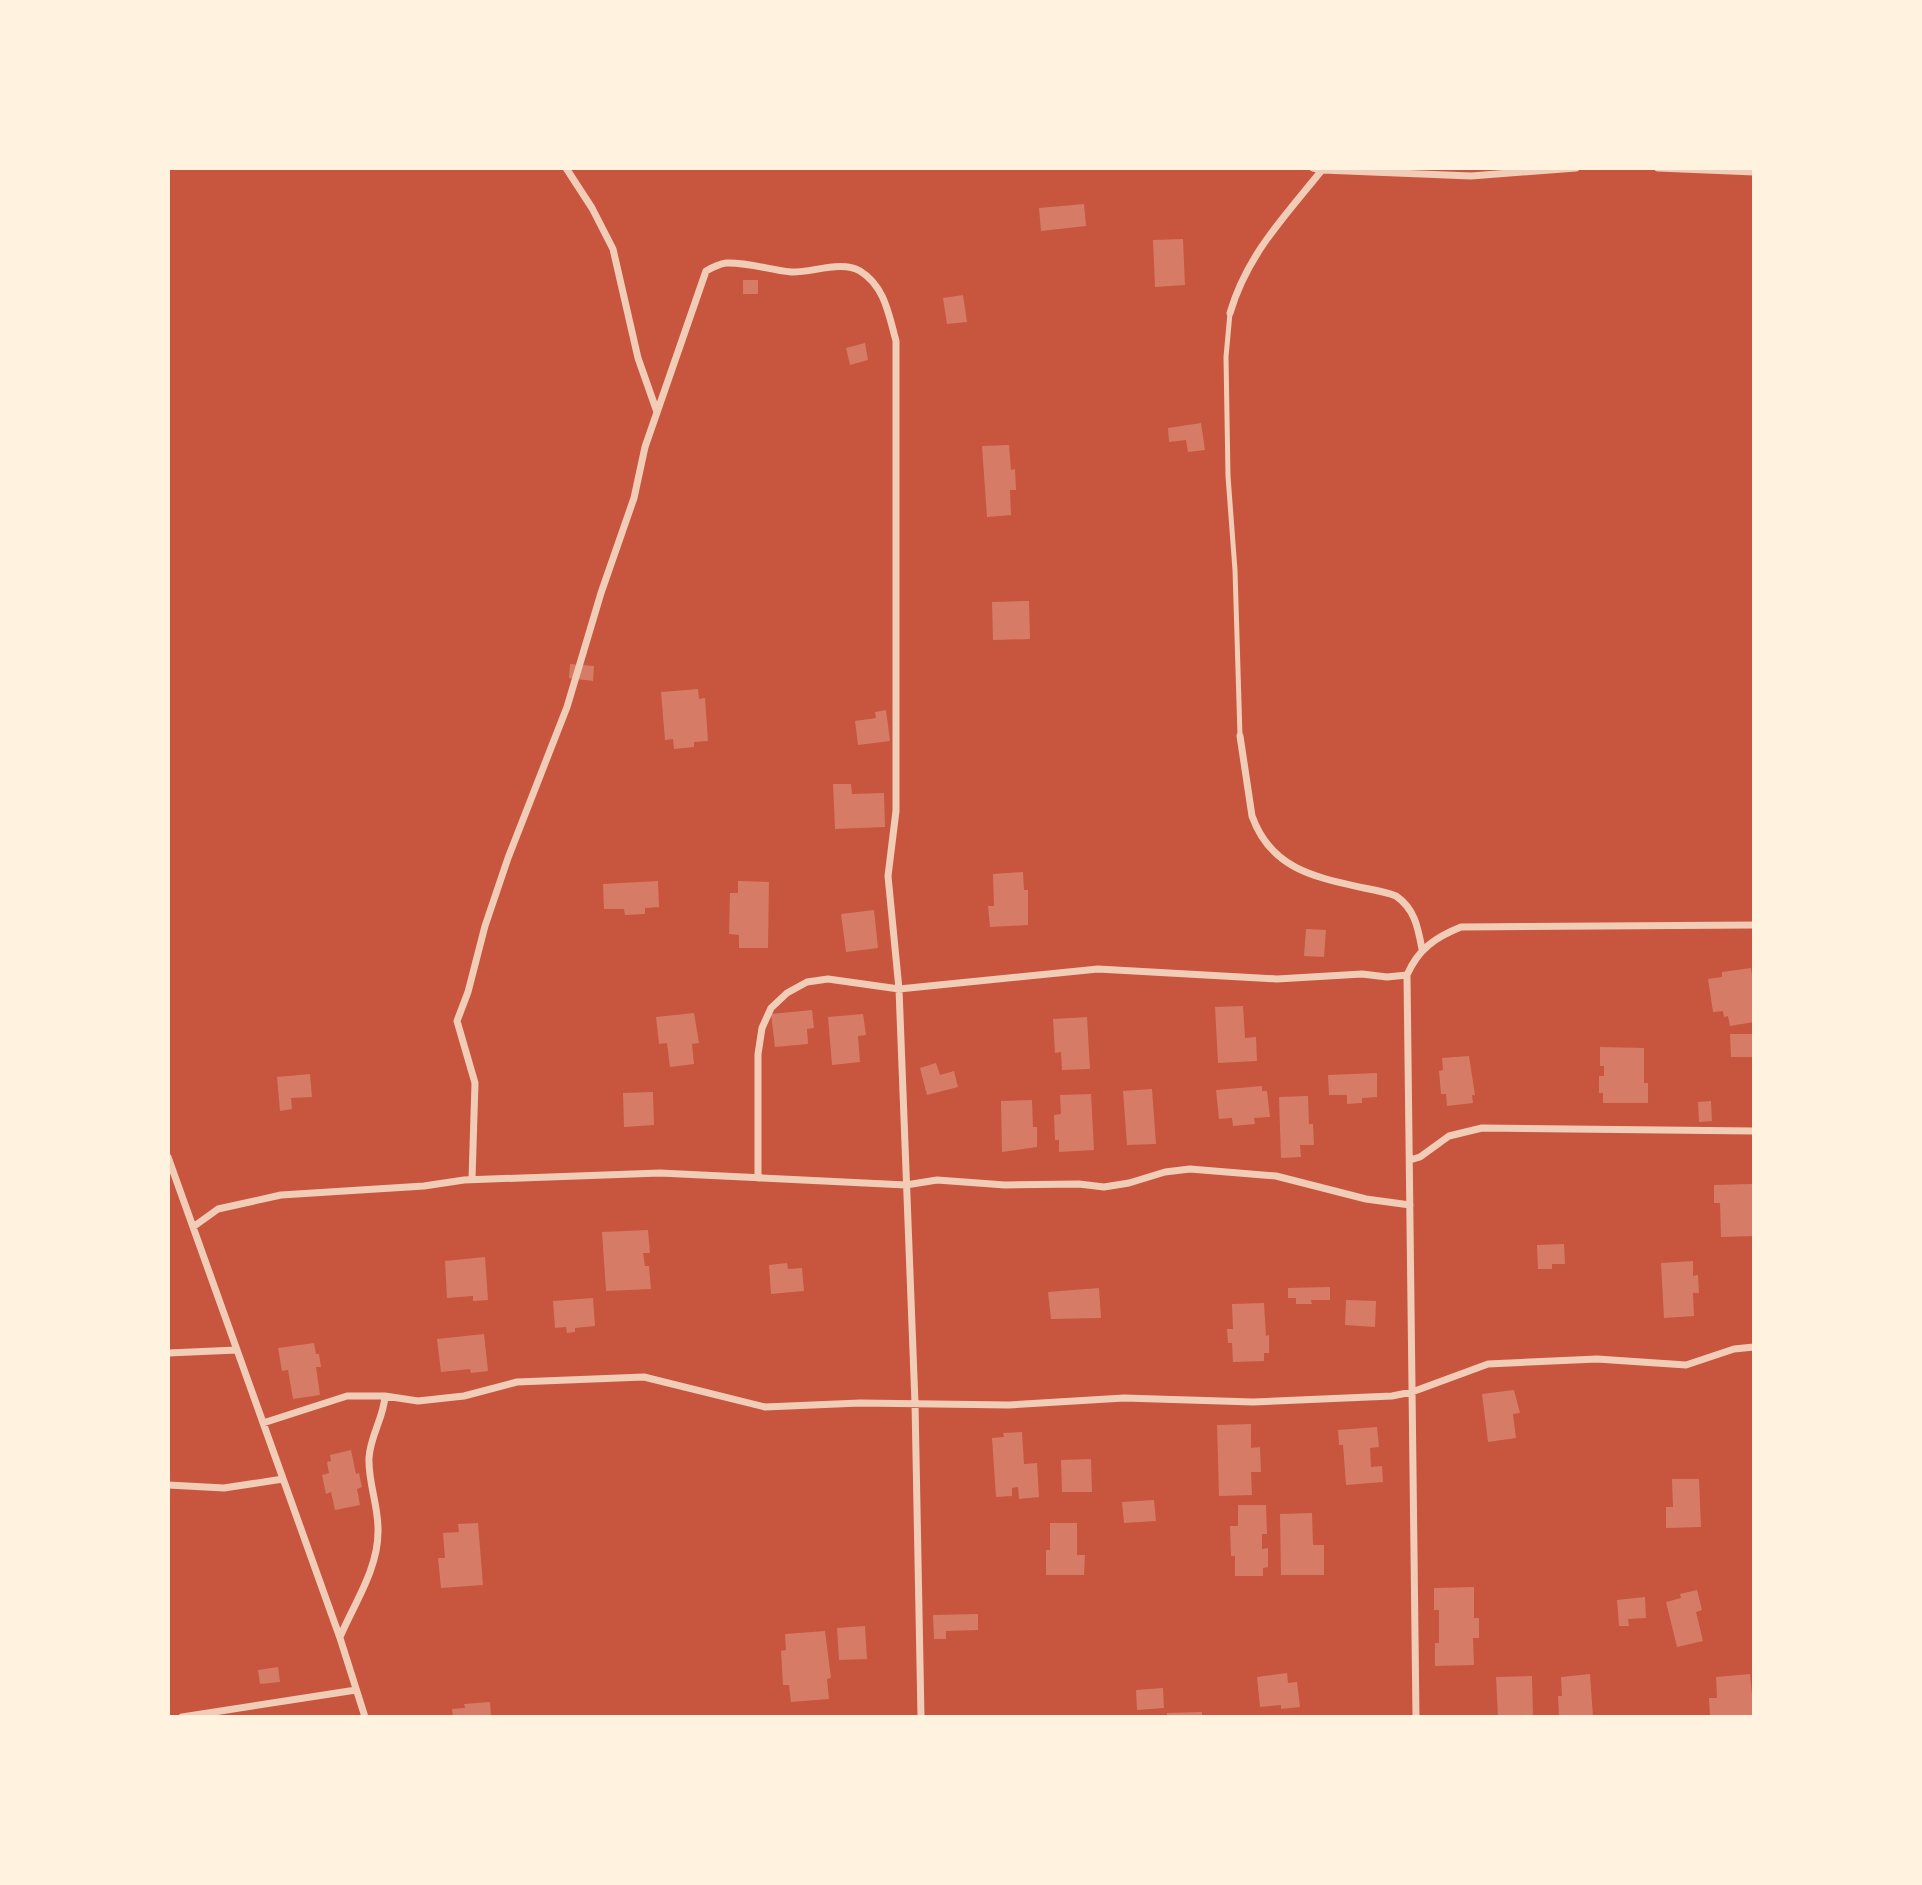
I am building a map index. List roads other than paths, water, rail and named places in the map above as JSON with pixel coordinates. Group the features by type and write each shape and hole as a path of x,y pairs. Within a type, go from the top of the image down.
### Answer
{"street":[{"path":"566,168 592,208 613,250 638,358 657,413"},
{"path":"1230,313 1246,271 1258,250 1317,169 1471,176 1576,168"},
{"path":"1658,168 1754,172"},
{"path":"472,1180 475,1083 457,1021 508,858 567,707 601,593 634,498 645,447 706,271 723,263 740,263 790,272 850,267 869,278 883,295 896,341 896,811 888,876 900,989 915,1403 922,1717"},
{"path":"1240,736 1252,816 1256,828 1270,849 1290,866 1302,871 1396,896 1414,915 1422,949"},
{"path":"1416,1717 1408,975 1413,961 1422,949 1442,934 1461,927 1754,925"},
{"path":"758,1178 758,1054 762,1028 771,1008 788,993 807,982 828,979 900,989 1098,969 1277,979 1408,975"},
{"path":"1410,1160 1420,1157 1449,1136 1482,1128 1684,1128 1754,1131"},
{"path":"168,1157 340,1638 365,1717"},
{"path":"193,1227 218,1209 281,1195 472,1180 660,1173 906,1185 937,1180 1004,1185 1104,1186 1190,1169 1276,1177 1366,1199 1410,1205"},
{"path":"263,1423 347,1396 385,1396 418,1401 464,1396 517,1382 644,1377 765,1407 915,1403 1009,1405 1125,1398 1253,1402 1392,1396 1412,1392 1488,1364 1597,1359 1686,1365 1734,1349 1754,1347"},
{"path":"168,1353 237,1350"},
{"path":"340,1638 370,1572 376,1549 378,1531 369,1477 369,1454 384,1408 385,1396"},
{"path":"168,1485 224,1488 283,1479"},
{"path":"182,1717 356,1690"}],"lane":[{"path":"1230,313 1226,335 1226,384 1240,736"}]}
